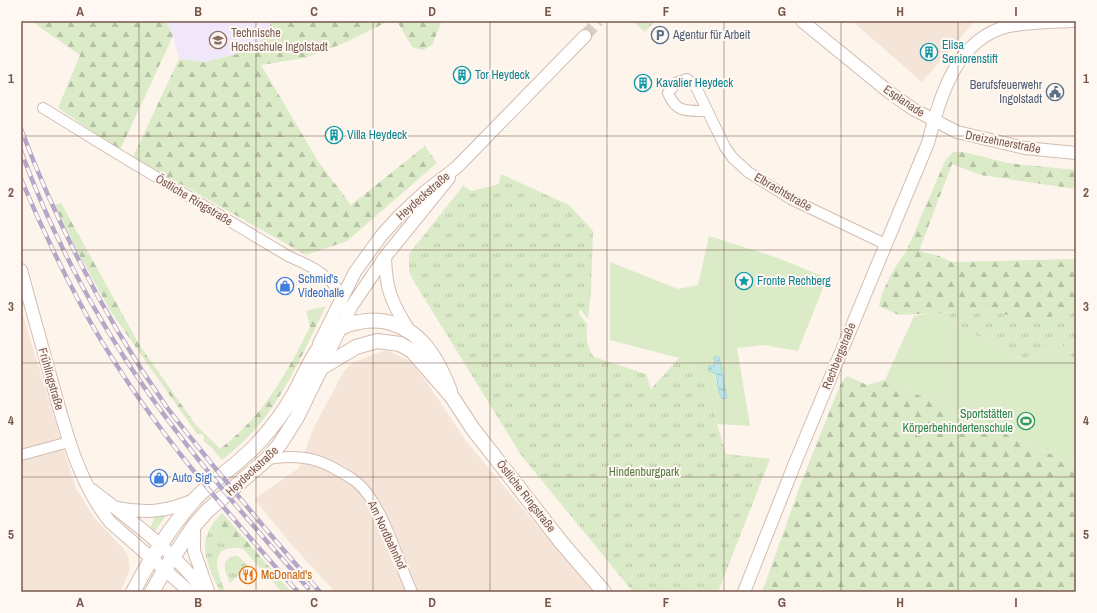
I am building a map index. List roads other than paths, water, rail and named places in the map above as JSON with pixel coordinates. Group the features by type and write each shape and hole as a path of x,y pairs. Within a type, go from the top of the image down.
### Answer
{"main road":[{"name":"Östliche Ringstraße","path":"361,321 382,320 408,329 422,341 442,369 452,397"},
{"name":"Heydeckstraße","path":"133,592 152,558 195,499 258,443 281,416 317,348 330,334 340,327 361,321"},
{"path":"361,321 370,336 377,340"},
{"name":"Östliche Ringstraße","path":"377,340 400,344 412,351 452,397 473,429 561,542 604,592"},
{"path":"321,368 356,346 377,340"},
{"name":"Heydeckstraße","path":"152,592 173,556 194,526 208,511 267,459 291,430 321,368"}],"street":[{"name":"Esplanade","path":"802,21 888,92 934,120 949,78 964,54 977,42 992,32 1008,27 1026,24 1073,21"},
{"name":"Heydeckstraße","path":"317,348 356,272 385,231 426,191 457,167 585,36"},
{"name":"Östliche Ringstraße","path":"43,108 268,244 327,276 343,295"},
{"name":"Elbrachtstraße","path":"707,111 725,147 732,157 748,172 791,199 885,244"},
{"name":"Dreizehnerstraße","path":"934,120 957,132 974,137 1025,148 1076,153"},
{"name":"Rechbergstraße","path":"744,592 928,142 934,120"},
{"name":"Heydeckstraße","path":"321,368 351,307 385,257 435,197 457,167"},
{"path":"385,257 386,278 391,301 408,329"},
{"name":"Frühlingstraße","path":"21,270 75,462 88,487 110,522 190,592"},
{"path":"343,295 361,321"},
{"path":"21,456 69,442"},
{"name":"Am Nordbahnhof","path":"267,459 284,456 300,456 325,462 350,477 365,491 384,525 412,592"},
{"name":"Frühlingstraße","path":"88,487 161,545 173,556 205,592"},
{"path":"115,507 133,511 152,512 174,509 195,499"},
{"path":"194,526 194,551 208,592"}],"water":[{"path":"714,357 719,357 727,398 722,399 719,392 716,374 708,370 709,365 713,367 715,363"}],"tunnel":[{"path":"585,36 598,21"}],"railway":[{"path":"21,129 35,166 67,237 123,340 144,373 182,427 320,592"},
{"path":"21,151 54,231 94,308 124,357 188,447 259,533 308,588"},
{"path":"21,179 42,227 73,290 103,344 128,382 154,419 209,490 298,592"}],"place":[{"name":"Agentur für Arbeit","path":"660,35"},
{"name":"Technische Hochschule Ingolstadt","path":"218,40"},
{"name":"Elisa Seniorenstift","path":"929,52"},
{"name":"Tor Heydeck","path":"462,75"},
{"name":"Kavalier Heydeck","path":"643,83"},
{"name":"Berufsfeuerwehr Ingolstadt","path":"1055,92"},
{"name":"Villa Heydeck","path":"334,135"},
{"name":"Fronte Rechberg","path":"744,281"},
{"name":"Schmid's Videohalle","path":"285,286"},
{"name":"Sportstätten Körperbehindertenschule","path":"1026,421"},
{"name":"Auto Sigl","path":"159,478"},
{"name":"McDonald's","path":"248,575"}],"park label":[{"name":"Hindenburgpark","path":"644,472"}]}
